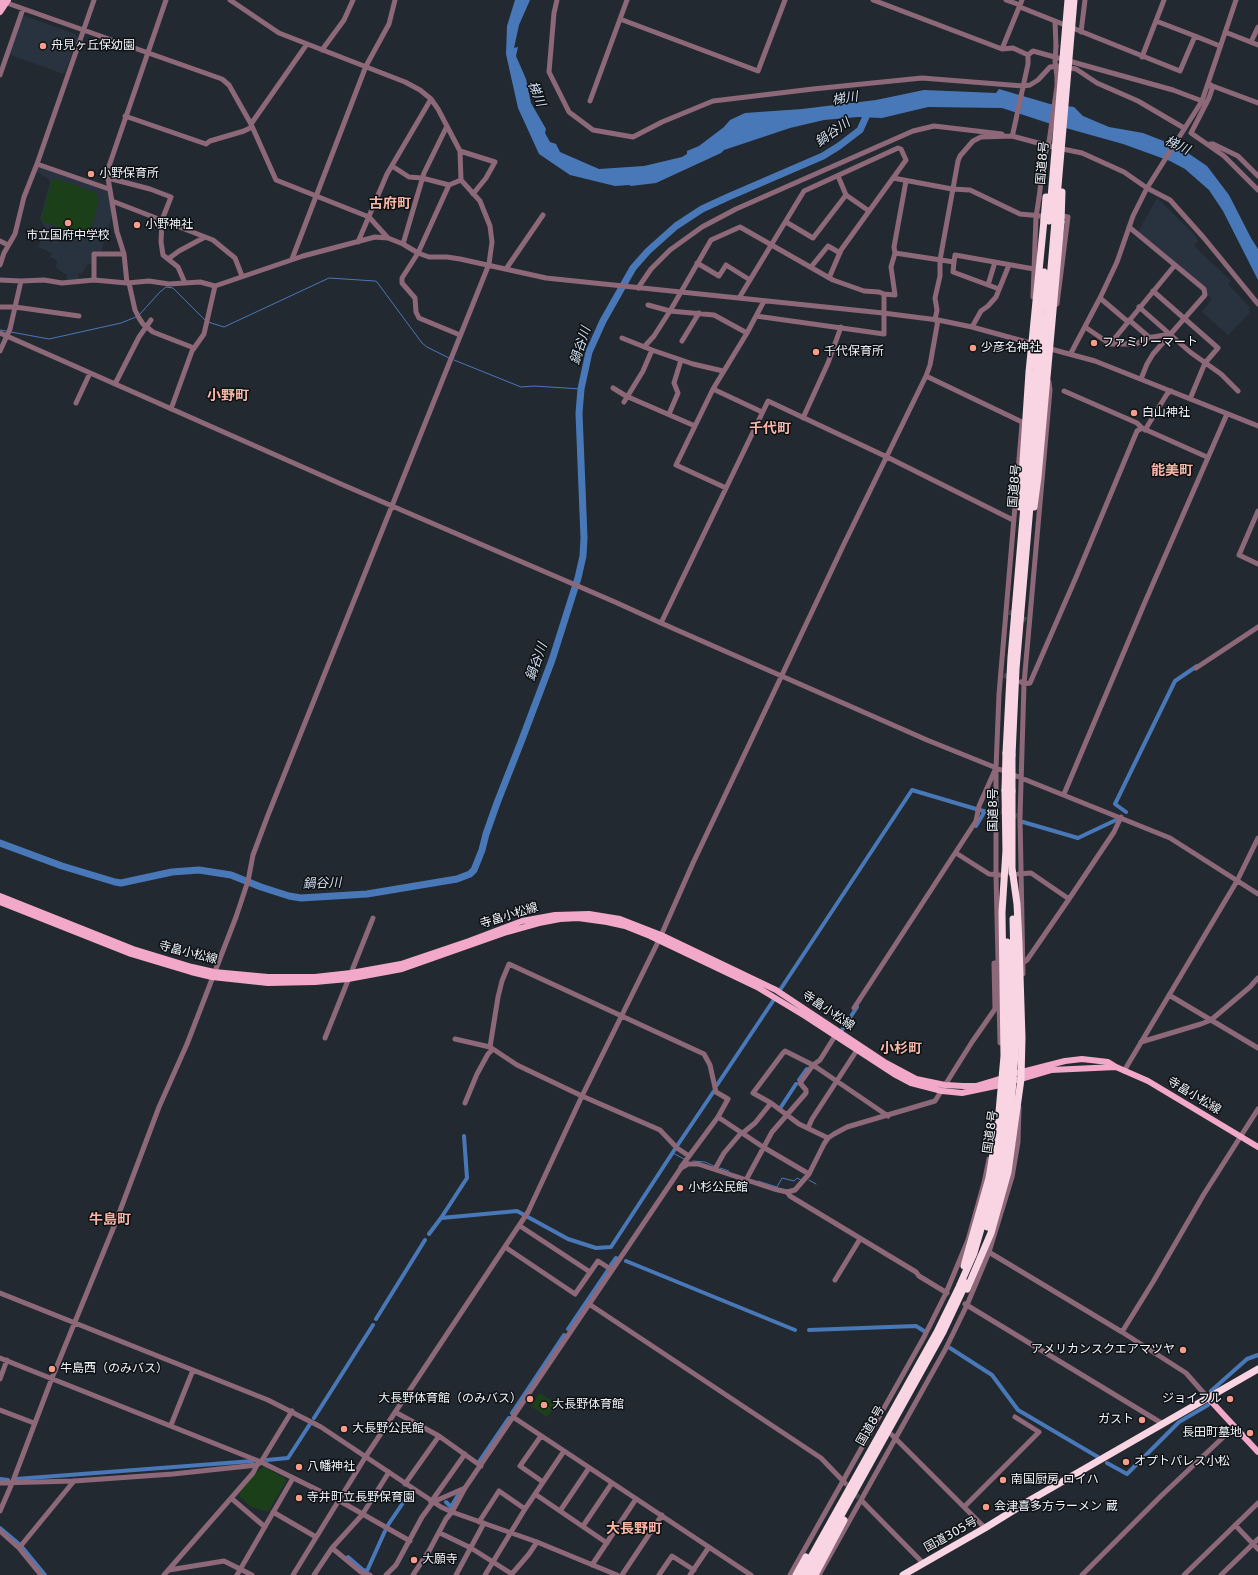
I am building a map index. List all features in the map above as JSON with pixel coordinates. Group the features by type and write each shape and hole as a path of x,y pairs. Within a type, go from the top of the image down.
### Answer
{"highway":[{"name":"国道8号","path":"1060,133 1068,0"},
{"name":"国道8号","path":"1009,754 1024,577 1028,560 1024,520 1035,378 1047,316 1050,219 1074,0"},
{"path":"1035,378 1032,344 1034,322 1050,219 1063,171 1060,133"},
{"path":"1024,520 1038,477 1049,348 1047,316 1050,219"},
{"name":"国道8号","path":"1016,1040 1006,850 1011,657 1020,565 1025,535"},
{"name":"国道8号","path":"808,1573 866,1458 937,1332 952,1295 974,1253 986,1215 1008,1119 1016,1040 1012,868 1008,790"},
{"path":"952,1295 977,1222 989,1178 998,1123 1004,1056 1002,912 1006,850"},
{"path":"952,1295 966,1290 991,1233 1008,1172 1019,1100 1021,1075 1016,1040"},
{"name":"国道8号","path":"808,1573 852,1504 875,1455 943,1332 952,1295"},
{"name":"国道305号","path":"903,1575 1258,1369"},
{"path":"796,1575 860,1462 866,1458"}],"main road":[{"path":"0,12 3,2"},
{"name":"寺畠小松線","path":"0,896 133,949 213,974"},
{"name":"寺畠小松線","path":"0,902 132,954 191,972 268,983 315,982 401,964 522,921 555,915 589,914 620,919 776,990 876,1057 906,1075 926,1082 945,1085 976,1086 1002,1082"},
{"name":"寺畠小松線","path":"660,938 757,987 903,1079 919,1086 942,1091 962,1093 1002,1082 1054,1063 1082,1059 1108,1062 1124,1071 1148,1081 1258,1147"},
{"path":"1208,1398 1258,1452"}],"street":[{"path":"0,264 8,245 15,234 24,197 37,164 94,0"},
{"path":"166,0 126,116 108,172 108,178 117,232 124,254 130,293 138,316 153,332 194,348"},
{"path":"0,1511 159,1107 187,1044 236,917 244,895 253,855 270,808 489,264 492,242 490,226 480,201 461,180 460,151 431,99 420,90 405,82 279,33 230,0"},
{"path":"322,50 344,20 353,0"},
{"path":"292,259 366,66 389,24 395,0"},
{"path":"557,0 554,13 549,72 569,112 593,130 633,137 662,122 713,101 922,78 1023,87 1038,80 1050,67 1060,66 1076,68 1097,83 1138,101 1184,130"},
{"path":"590,101 627,0"},
{"path":"620,19 758,71 785,0"},
{"path":"873,0 1002,49 1013,48 1028,55"},
{"path":"1006,0 1021,4 1056,22 1180,71 1195,36"},
{"path":"1081,32 1085,0"},
{"path":"1142,57 1164,0"},
{"path":"1071,353 1085,328 1117,262 1129,227 1148,187 1202,101 1209,85 1224,32 1236,0"},
{"path":"3,2 84,29 226,81 252,126 276,180 369,217 388,238"},
{"path":"1002,49 1021,4"},
{"path":"0,74 23,9"},
{"path":"1156,21 1220,46"},
{"path":"1034,322 1034,269 1050,219 1039,198 1044,157 1050,142 1057,86 1055,61 1056,22"},
{"path":"1251,42 1258,27"},
{"path":"1224,32 1258,45"},
{"path":"126,116 206,144 210,141 244,131 252,126 307,44"},
{"path":"1028,55 1033,51 1173,90 1202,101"},
{"path":"1011,135 1028,64 1028,55"},
{"path":"1209,85 1258,103"},
{"path":"1209,85 1212,89 1209,98 1191,133 1208,144 1239,170 1258,190"},
{"path":"358,242 381,187 431,99"},
{"path":"403,244 422,178 447,126"},
{"path":"638,288 651,269 670,250 702,227 736,209 913,131 934,126 1011,135 1053,147 1082,153 1124,172 1170,200 1204,238 1258,304"},
{"path":"293,1575 366,1456 526,1216 620,1017 660,938 782,676 926,376 930,365 937,320 935,298 940,276 940,260 952,189 960,156 973,141 981,137 1011,135"},
{"path":"1208,144 1213,144 1238,156 1258,176"},
{"path":"739,298 804,191 898,148 901,149 906,160 840,253 829,278"},
{"path":"460,151 495,162 486,178 473,194"},
{"path":"37,164 109,189"},
{"path":"392,166 410,177 422,178 449,185 461,180"},
{"path":"838,176 846,195 869,211"},
{"path":"108,178 150,189 171,197 162,220 161,242 163,254 178,267 185,283"},
{"path":"893,178 952,189 970,190 1020,214 1050,219"},
{"path":"644,347 654,336 670,311 711,240 740,227 829,278 864,291 895,295 891,267 895,253 894,246 906,181"},
{"path":"449,185 418,253 402,278 402,283 415,298 416,312 419,318 460,335"},
{"path":"786,222 813,238 846,195"},
{"path":"112,201 217,243 235,258 242,276"},
{"path":"506,269 544,215"},
{"path":"1129,227 1204,289 1205,296 1153,354 1141,379"},
{"path":"168,259 179,251 205,237"},
{"path":"0,280 21,282 44,280 62,283 94,280 128,283 149,281 169,284 200,282 215,286 292,259 375,237 388,238 429,257 447,257 489,264 546,278 883,313 937,320 972,327 1032,344 1071,353 1141,379 1258,426"},
{"path":"0,241 8,245"},
{"path":"811,267 828,246 840,253"},
{"path":"895,253 954,262"},
{"path":"94,280 94,254 124,254"},
{"path":"999,289 952,272 955,255 1034,269"},
{"path":"988,285 995,262"},
{"path":"697,263 719,276 726,265 750,280"},
{"path":"972,327 981,311 996,297 1009,265"},
{"path":"1110,344 1175,265"},
{"path":"0,352 8,333 21,282"},
{"path":"171,409 187,361 204,334 215,286"},
{"path":"1153,291 1218,348 1205,363 1190,399"},
{"path":"756,316 884,334 884,294"},
{"path":"1100,298 1150,338"},
{"path":"726,488 676,465 713,389 747,333 764,301"},
{"path":"648,305 670,311 714,315 747,333"},
{"path":"0,307 15,307 79,316"},
{"path":"1139,307 1205,363 1221,374 1238,391"},
{"path":"682,340 699,313"},
{"path":"115,384 146,326 151,320"},
{"path":"803,418 828,363 841,327"},
{"path":"1085,328 1110,344 1136,344 1150,338 1171,334"},
{"path":"0,333 8,333 90,373 171,409 927,740 1170,838 1258,894"},
{"path":"622,338 681,360 723,371"},
{"path":"624,402 626,396 643,371 652,350"},
{"path":"669,414 678,393 674,383 681,360"},
{"path":"1016,1040 1025,1033 1018,816 1021,777 1023,683 1050,390 1047,370"},
{"path":"76,403 90,373"},
{"path":"926,376 1022,422"},
{"path":"1004,1056 1000,1043 998,963 998,810 996,768 1007,612 1024,520 1022,422 1026,380 1035,378"},
{"path":"613,388 626,396 695,426"},
{"path":"713,389 762,412"},
{"path":"1064,391 1137,423 1143,429 1207,457"},
{"path":"1023,683 1030,683 1137,431 1143,429 1167,394 1171,391"},
{"path":"662,624 768,401 1024,520"},
{"path":"1064,794 1207,457 1227,414"},
{"path":"1258,511 1239,555 1258,564"},
{"path":"1196,668 1258,627"},
{"path":"854,1008 976,822 979,804 996,768"},
{"path":"1023,962 1027,960 1069,899 1114,832 1121,817"},
{"path":"1124,1071 1237,881 1258,838"},
{"path":"956,853 989,874 998,875"},
{"path":"1020,874 1031,873 1069,899"},
{"path":"325,1038 373,918"},
{"path":"681,1168 688,1164 698,1164 787,1192 795,1190 809,1174 828,1138 834,1134 847,1127 935,1101 972,1042 995,1010 994,963 998,963"},
{"path":"413,1575 440,1533 446,1519 452,1512 465,1488 688,1156 718,1117 728,1099 716,1092 710,1065 704,1054 620,1017 509,964 498,997 491,1048 477,1074 465,1103"},
{"path":"1141,1042 1211,1020 1250,987 1258,978"},
{"path":"1169,995 1258,1048"},
{"path":"746,1180 772,1132 806,1093 806,1090 800,1082 813,1065 820,1060 835,1036"},
{"path":"455,1040 491,1048 518,1065 582,1096 660,1130 677,1148 688,1156"},
{"path":"808,1128 812,1119 857,1050"},
{"path":"828,1138 808,1128 771,1103 753,1093 785,1051 813,1065 888,1116"},
{"path":"819,1575 894,1436 944,1350 966,1305 987,1251 1012,1177 1019,1128 1019,1100"},
{"path":"715,1169 724,1152 741,1133 755,1123 771,1103"},
{"path":"1122,1332 1204,1194 1258,1109"},
{"path":"718,1117 763,1147 809,1174"},
{"path":"790,1575 844,1482 924,1337 952,1295 984,1183 994,1129 998,1123"},
{"path":"787,1192 790,1196 952,1295"},
{"path":"520,1226 590,1272"},
{"path":"835,1280 860,1238"},
{"path":"506,1247 575,1294 598,1260 612,1270"},
{"path":"987,1251 1122,1332 1186,1374 1208,1398"},
{"path":"0,1293 268,1400 321,1427 390,1472 432,1502 452,1512 537,1542 617,1575"},
{"path":"589,1304 821,1458 844,1482"},
{"path":"966,1305 1163,1424"},
{"path":"0,1358 170,1425 293,1478 338,1500 410,1541"},
{"path":"0,1379 7,1360"},
{"path":"170,1425 193,1370"},
{"path":"0,1410 34,1423"},
{"path":"164,1575 253,1473 292,1411"},
{"path":"395,1412 439,1436 481,1466"},
{"path":"872,1414 879,1419"},
{"path":"514,1417 751,1575"},
{"path":"964,1507 1039,1432 1015,1417"},
{"path":"1082,1575 1161,1496 1234,1427"},
{"path":"406,1484 439,1436"},
{"path":"541,1436 520,1466 543,1482"},
{"path":"894,1436 985,1528"},
{"path":"485,1575 525,1509 564,1451"},
{"path":"386,1575 396,1565 422,1517 465,1454"},
{"path":"0,1482 13,1480 74,1481 173,1474 259,1463"},
{"path":"560,1511 589,1468"},
{"path":"314,1575 332,1548 362,1515 390,1472"},
{"path":"238,1575 293,1478"},
{"path":"19,1548 74,1481"},
{"path":"583,1526 612,1483"},
{"path":"432,1502 465,1488"},
{"path":"456,1575 471,1548 481,1523 499,1492 525,1509"},
{"path":"535,1494 607,1543"},
{"path":"231,1498 265,1527"},
{"path":"592,1565 636,1499"},
{"path":"860,1499 923,1563"},
{"path":"1187,1574 1258,1503"},
{"path":"273,1512 316,1537"},
{"path":"622,1575 662,1516"},
{"path":"1235,1525 1258,1549"},
{"path":"0,1531 19,1548 41,1575"},
{"path":"440,1533 471,1548 512,1574 530,1554 537,1542"},
{"path":"1221,1575 1258,1539"},
{"path":"690,1575 709,1547"},
{"path":"332,1548 362,1572 370,1575"},
{"path":"659,1575 672,1556 694,1570"},
{"path":"169,1570 224,1561 252,1575"}],"shaded area":[{"name":"舟見ヶ丘保幼園","path":"25,16 75,34 78,38 64,74 8,54 22,17"},
{"path":"38,165 108,189 112,215 101,252 94,252 93,263 86,265 82,274 78,273 79,279 66,281 67,275 56,268 57,260 50,257 52,253 38,247 44,225 40,219 50,180 36,171"},
{"path":"1157,198 1194,234 1198,241 1194,246 1231,281 1228,284 1249,307 1250,312 1228,335 1202,312 1212,299 1138,232"}],"green space":[{"path":"55,178 96,193 99,199 91,231 80,234 41,221 52,180"},
{"name":"大長野体育館","path":"540,1393 556,1404 547,1417 531,1406"},
{"path":"265,1467 287,1480 268,1512 250,1506 240,1497 239,1493 260,1469"}],"water":[{"path":"515,0 530,0 519,25 514,48 518,47 516,56 526,79 531,103 546,129 545,133 550,142 556,144 560,152 599,169 644,166 682,157 687,154 687,151 699,146 724,127 730,120 745,113 802,109 876,100 924,90 996,93 999,89 1050,104 1074,107 1083,116 1109,127 1143,133 1179,147 1207,166 1229,195 1258,249 1258,280 1223,211 1209,190 1185,169 1170,161 1123,144 1048,123 1002,108 928,107 882,118 858,117 824,120 790,128 724,150 721,153 656,183 615,186 570,175 539,154 518,108 506,54 507,26"}],"waterway":[{"name":"鍋谷川","path":"0,843 62,866 115,882 121,883 172,872 199,870 231,875 261,887 289,896 301,898 367,894 457,879 470,874 474,870 482,850 497,803 552,660 578,578 583,556 584,538 579,413 581,389 589,352 603,321 633,268 648,251 676,226 702,209 823,156 860,130 869,110"},
{"path":"208,322 224,327 329,278 375,281 422,343 449,358"},
{"path":"140,314 166,287 173,288 206,321"},
{"path":"11,332 49,339 121,323 136,317"},
{"path":"0,330 6,331"},
{"path":"454,360 521,387 534,386 581,389"},
{"path":"1126,812 1115,804 1175,681 1197,666"},
{"path":"780,990 912,790 976,809"},
{"path":"980,810 993,814"},
{"path":"976,826 985,811"},
{"path":"1023,822 1078,838 1116,820"},
{"path":"717,1085 773,1001"},
{"path":"842,1030 857,1007"},
{"path":"799,1080 807,1069"},
{"path":"781,1107 796,1084"},
{"path":"677,1146 714,1091"},
{"path":"429,1234 467,1178 464,1136"},
{"path":"441,1218 517,1211 568,1239 596,1248 611,1247 675,1149"},
{"path":"673,1153 684,1159"},
{"path":"693,1161 705,1162 714,1166"},
{"path":"720,1168 729,1171"},
{"path":"758,1181 777,1187 782,1178 794,1181 797,1178 801,1180"},
{"path":"809,1180 816,1184"},
{"path":"376,1319 425,1240"},
{"path":"611,1265 616,1258"},
{"path":"626,1261 795,1330"},
{"path":"568,1329 608,1270"},
{"path":"314,1418 373,1325"},
{"path":"809,1330 916,1326 924,1331"},
{"path":"512,1413 564,1335"},
{"path":"950,1348 992,1375 1018,1410 1098,1457"},
{"path":"1211,1391 1247,1359 1258,1355"},
{"path":"1107,1463 1127,1474 1179,1422 1208,1405"},
{"path":"479,1462 509,1418"},
{"path":"267,1460 288,1458 310,1424"},
{"path":"16,1479 253,1461"},
{"path":"0,1479 8,1480"},
{"path":"388,1525 411,1491"},
{"path":"446,1502 451,1507 458,1495"},
{"path":"0,1528 19,1544"},
{"path":"348,1557 363,1570 367,1571 385,1531"},
{"path":"22,1547 45,1575"}],"tunnel":[{"path":"1009,612 1026,620"},
{"path":"1004,675 1013,679"},
{"path":"1001,811 1017,816"},
{"path":"845,1483 859,1498"}],"place":[{"name":"舟見ヶ丘保幼園","path":"43,46"},
{"name":"小野保育所","path":"91,174"},
{"name":"市立国府中学校","path":"68,223"},
{"name":"小野神社","path":"137,225"},
{"name":"ファミリーマート","path":"1094,343"},
{"name":"少彦名神社","path":"973,348"},
{"name":"千代保育所","path":"816,352"},
{"name":"白山神社","path":"1134,413"},
{"name":"小杉公民館","path":"680,1188"},
{"name":"アメリカンスクエアマツヤ","path":"1183,1350"},
{"name":"牛島西（のみバス）","path":"52,1369"},
{"name":"大長野体育館（のみバス）","path":"530,1399"},
{"name":"ジョイフル","path":"1230,1399"},
{"name":"大長野体育館","path":"544,1405"},
{"name":"ガスト","path":"1142,1420"},
{"name":"大長野公民館","path":"344,1429"},
{"name":"長田町墓地","path":"1250,1433"},
{"name":"オプトパレス小松","path":"1126,1462"},
{"name":"八幡神社","path":"299,1467"},
{"name":"南国厨房 ロイハ","path":"1003,1480"},
{"name":"寺井町立長野保育園","path":"299,1498"},
{"name":"会津喜多方ラーメン 蔵","path":"986,1507"},
{"name":"大願寺","path":"414,1560"}],"district":[{"name":"古府町","path":"390,204"},
{"name":"小野町","path":"228,396"},
{"name":"千代町","path":"770,429"},
{"name":"能美町","path":"1172,471"},
{"name":"小杉町","path":"901,1049"},
{"name":"牛島町","path":"110,1220"},
{"name":"大長野町","path":"634,1529"}],"water label":[{"name":"梯川","path":"536,94"},
{"name":"梯川","path":"845,99"},
{"name":"梯川","path":"1177,146"}]}
